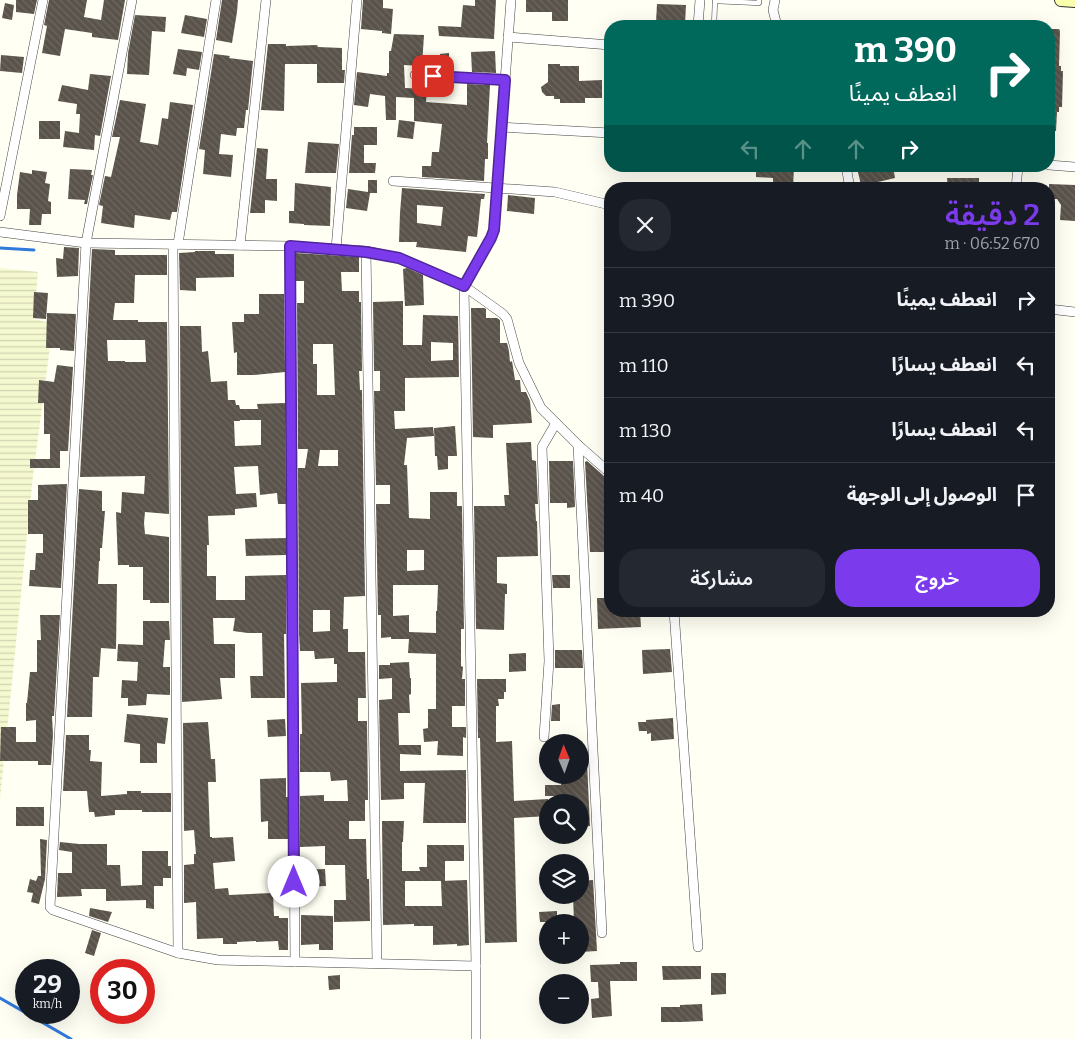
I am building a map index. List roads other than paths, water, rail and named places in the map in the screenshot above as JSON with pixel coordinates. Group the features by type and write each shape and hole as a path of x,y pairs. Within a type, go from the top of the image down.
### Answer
{"street":[{"path":"0,216 43,0"},
{"path":"132,0 86,243 50,907 53,910 178,953 218,960 476,966"},
{"path":"178,953 176,245 216,0"},
{"path":"240,245 266,0"},
{"path":"336,249 357,0"},
{"path":"476,1039 464,286 494,230 511,0"},
{"path":"698,20 700,0"},
{"path":"775,0 773,10 776,20"},
{"path":"1061,0 1075,1"},
{"path":"508,37 604,45"},
{"path":"415,75 505,80"},
{"path":"502,127 604,134"},
{"path":"1055,165 1075,167"},
{"path":"393,180 555,192 604,204"},
{"path":"0,232 86,243 290,246 366,252 399,258 464,286 503,314 507,319 519,363 541,408 578,445 604,467"},
{"path":"290,246 294,962"},
{"path":"366,252 377,963"},
{"path":"1055,310 1075,312"},
{"path":"544,734 549,661 542,448 556,423"},
{"path":"578,445 602,933"},
{"path":"674,617 698,947"}],"lane":[{"path":"714,20 715,1 759,3 759,0"}],"waterway":[{"path":"0,248 34,250"},
{"path":"0,998 71,1039"}]}
